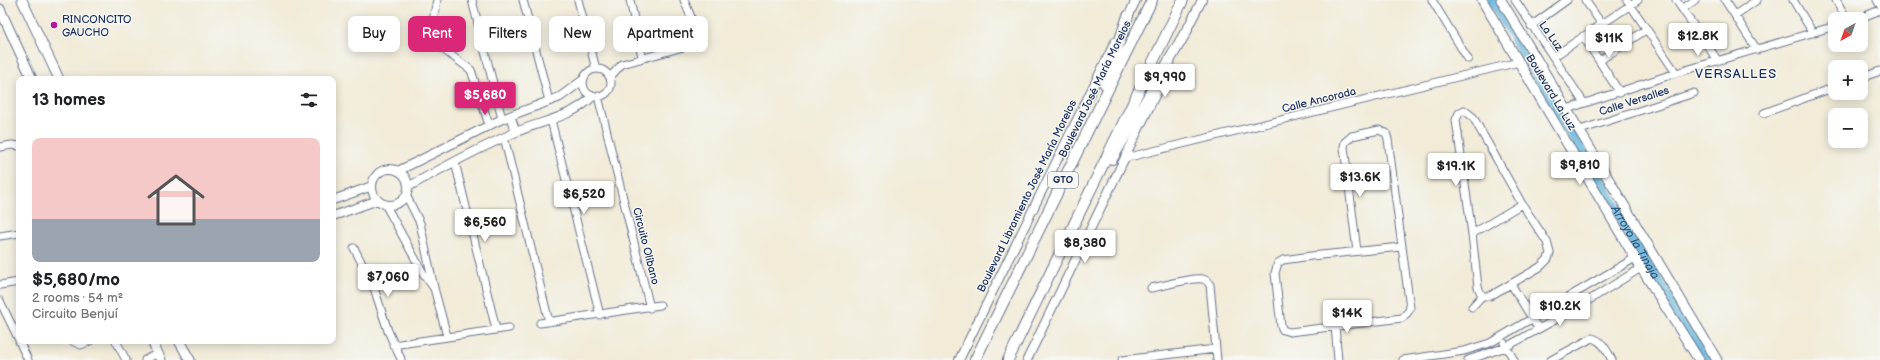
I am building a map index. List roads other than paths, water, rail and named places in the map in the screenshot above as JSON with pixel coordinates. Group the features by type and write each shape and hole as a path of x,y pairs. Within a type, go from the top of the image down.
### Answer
{"main road":[{"path":"22,0 57,76"},
{"name":"Boulevard José María Morelos","path":"975,360 1152,0"},
{"name":"GTO","path":"1008,360 1183,0"},
{"name":"Boulevard La Luz","path":"1482,0 1635,258 1700,360"},
{"name":"Boulevard La Luz","path":"1501,0 1717,360"},
{"path":"0,12 3,24 30,76"},
{"path":"1089,127 1128,16"},
{"path":"1097,177 1113,157 1187,30"},
{"path":"153,344 159,356"},
{"path":"181,344 190,360"}],"street":[{"path":"437,0 433,20 436,36 444,50 471,70 489,124"},
{"path":"472,0 506,117 516,132"},
{"path":"523,0 549,101"},
{"path":"578,0 596,69"},
{"path":"630,0 642,57"},
{"path":"336,215 381,202 397,204 407,191 455,162 504,137 551,120 609,90 610,77 622,64 642,57 698,44 700,38 684,0"},
{"name":"Boulevard Libramiento José María Morelos","path":"959,360 1136,0"},
{"path":"1027,360 1202,0"},
{"path":"1432,0 1468,59"},
{"name":"La Luz","path":"1515,0 1584,104"},
{"path":"1531,26 1567,0"},
{"path":"1585,0 1601,23"},
{"path":"1553,57 1629,3 1638,0"},
{"path":"1676,0 1718,60"},
{"path":"1682,9 1695,0"},
{"path":"1725,0 1757,50"},
{"path":"1735,15 1757,0"},
{"path":"1793,0 1813,33"},
{"path":"1836,0 1843,12"},
{"path":"1877,0 1880,5"},
{"path":"1629,3 1676,73"},
{"path":"1868,15 1880,10"},
{"path":"1567,108 1620,93 1718,60 1757,50 1828,28"},
{"path":"1599,61 1647,29"},
{"path":"1583,36 1620,93"},
{"name":"Calle Ancorada","path":"1125,158 1519,62"},
{"path":"434,288 423,273 381,202 374,196 372,186 377,175 387,170 398,171 489,124 560,97 583,80 588,72 596,69 604,71 610,77"},
{"path":"1868,75 1880,71"},
{"path":"583,80 585,90 595,96"},
{"path":"1764,113 1828,90"},
{"name":"Calle Versalles","path":"1580,130 1694,93"},
{"name":"Circuito Olíbano","path":"595,96 650,308"},
{"path":"1472,307 1482,296 1490,296 1540,267 1548,259 1550,253 1547,242 1522,204 1473,117 1467,111 1461,111 1456,120 1478,287 1482,296"},
{"path":"551,120 600,315"},
{"path":"1357,251 1344,147 1345,142 1352,136 1379,130 1386,133 1388,139 1410,308 1406,316 1290,332 1283,330 1281,326 1276,268 1278,263 1283,260 1401,247"},
{"path":"504,137 549,322"},
{"path":"0,147 16,146"},
{"path":"455,162 496,329"},
{"path":"398,171 403,175 407,191 420,223 434,288 447,336"},
{"path":"336,199 372,186"},
{"path":"1472,234 1522,204"},
{"path":"0,236 16,233"},
{"path":"354,248 373,285 393,345 401,359"},
{"path":"1403,360 1464,351 1490,343 1501,338 1635,258"},
{"path":"1468,360 1506,347 1573,310 1642,268"},
{"path":"1151,288 1195,280 1205,280 1208,282 1210,285 1217,360"},
{"path":"0,285 16,282"},
{"path":"1512,284 1538,328"},
{"path":"0,301 16,332"},
{"path":"540,324 650,308 660,305"},
{"path":"1335,326 1338,360"},
{"path":"393,345 509,328"},
{"path":"1501,338 1514,360"},
{"path":"1552,360 1592,338 1597,339 1603,345 1612,360"},
{"path":"21,344 28,360"},
{"path":"118,344 126,360"},
{"path":"1122,360 1216,349"},
{"path":"144,360 159,356"}],"waterway":[{"name":"Arroyo la Tinaja","path":"1493,0 1684,325 1707,360"}],"place":[{"name":"RINCONCITO GAUCHO","path":"54,25"}],"district":[{"name":"VERSALLES","path":"1736,74"}]}
